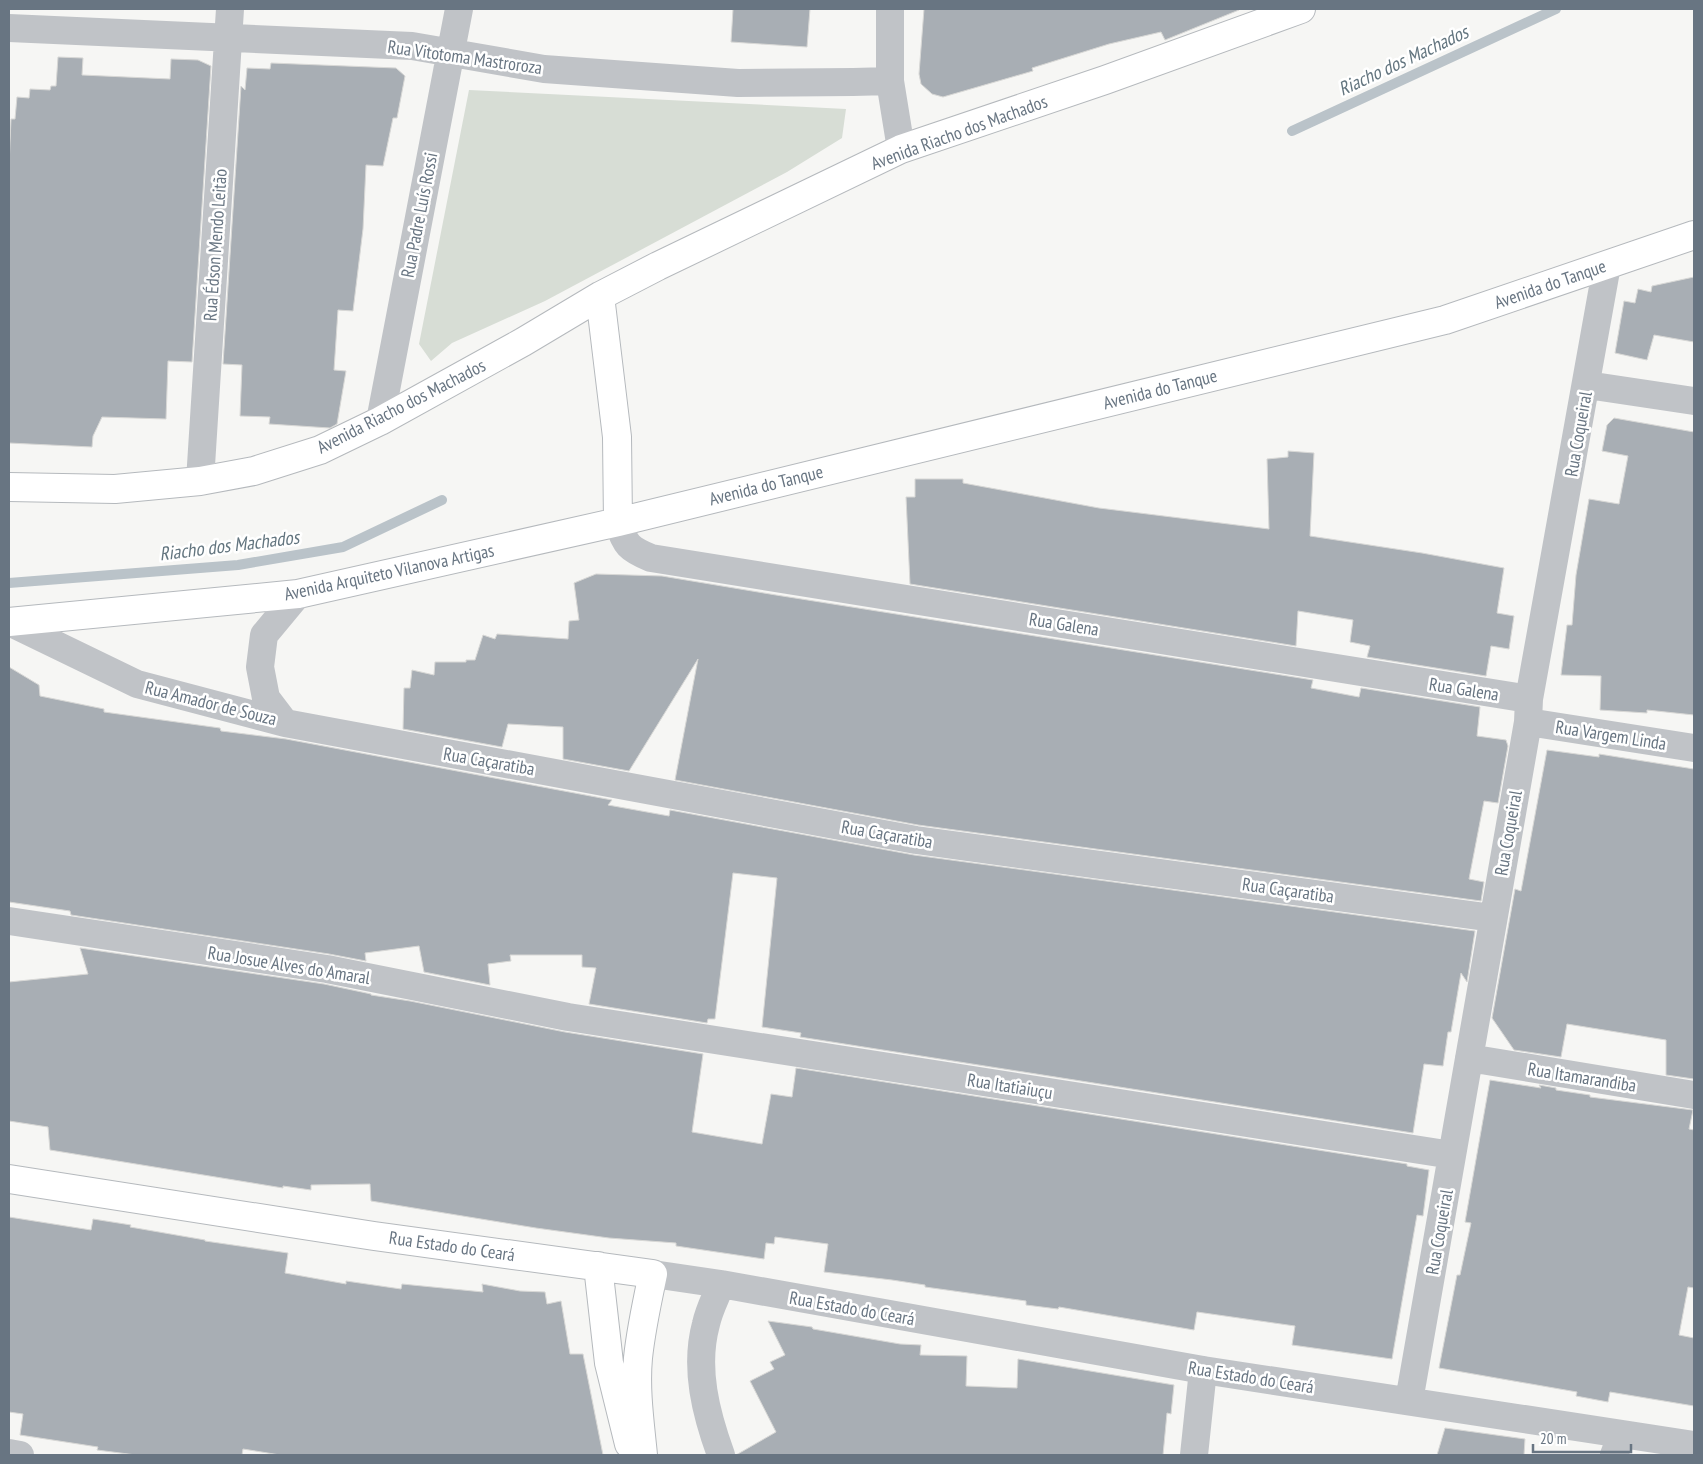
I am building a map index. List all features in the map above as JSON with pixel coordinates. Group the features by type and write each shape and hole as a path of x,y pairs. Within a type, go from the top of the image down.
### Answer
{"main road":[{"name":"Avenida Riacho dos Machados","path":"9,487 115,489 200,480 254,471 320,450 380,421 523,342 600,296 776,208 902,149 1105,80 1301,9"},
{"name":"Avenida do Tanque","path":"618,522 1445,320 1694,235"},
{"path":"600,296 617,437 618,522"},
{"name":"Avenida Arquiteto Vilanova Artigas","path":"9,622 298,594 618,522"},
{"name":"Rua Estado do Ceará","path":"9,1179 374,1236 653,1274"},
{"path":"598,1266 609,1363 625,1432 633,1455"},
{"path":"643,1455 638,1408 638,1360 643,1318 653,1274"}],"street":[{"name":"Rua Édson Mendo Leitão","path":"200,480 230,9"},
{"name":"Rua Padre Luís Rossi","path":"380,421 459,9"},
{"path":"890,9 890,81 902,149"},
{"name":"Rua Vitotoma Mastroroza","path":"9,28 412,46 544,70 738,83 890,81"},
{"name":"Rua Coqueiral","path":"1409,1401 1607,265"},
{"path":"1587,385 1694,401"},
{"name":"Rua Galena","path":"618,522 622,535 632,550 651,558 1528,711"},
{"name":"Rua Amador de Souza","path":"285,723 266,698 260,667 264,635 298,594"},
{"name":"Rua Amador de Souza","path":"9,622 137,684 285,723"},
{"name":"Rua Vargem Linda","path":"1528,711 1694,748"},
{"name":"Rua Caçaratiba","path":"285,723 916,840 1493,918"},
{"name":"Rua Josue Alves do Amaral","path":"9,921 326,969 568,1016"},
{"name":"Rua Itatiaiuçu","path":"568,1016 1452,1155"},
{"name":"Rua Itamarandiba","path":"1469,1058 1694,1095"},
{"name":"Rua Estado do Ceará","path":"653,1274 721,1284 1203,1370 1409,1401 1618,1444 1694,1445"},
{"path":"721,1284 706,1324 700,1368 709,1421 721,1455"},
{"path":"1194,1455 1203,1370"},
{"path":"9,1453 20,1455"}],"shaded area":[{"path":"469,90 846,109 842,138 787,172 545,301 452,343 431,361 419,344"}],"building":[{"path":"733,9 810,9 807,47 731,42"},
{"path":"924,9 1239,10 1165,40 1161,32 1109,44 1032,68 1033,71 943,97 932,94 921,84 919,74"},
{"path":"58,57 83,58 82,75 170,79 171,59 198,60 211,66 192,362 168,361 166,419 102,417 93,436 92,447 9,443 9,166 11,119 15,119 17,97 29,98 30,89 50,90 51,86 56,86"},
{"path":"271,63 396,68 405,76 397,118 393,118 383,166 366,165 363,229 353,311 338,310 334,370 346,371 337,424 330,428 269,424 270,417 240,416 242,365 223,364 241,86 245,90 247,68 270,69"},
{"path":"1694,277 1694,342 1654,335 1647,360 1615,353 1624,301 1635,303 1638,289 1651,292 1652,286"},
{"path":"1614,418 1694,432 1694,715 1647,710 1647,713 1600,710 1601,676 1561,675 1567,625 1572,625 1576,575 1589,499 1619,504 1628,456 1602,451 1607,425"},
{"path":"1288,451 1314,453 1310,536 1504,568 1497,613 1514,616 1509,649 1491,646 1486,676 1367,657 1370,646 1350,642 1353,620 1298,611 1296,646 910,584 906,497 915,497 915,479 963,479 963,483 1099,508 1269,529 1267,459 1288,457"},
{"path":"596,574 662,576 1313,680 1311,688 1359,697 1361,688 1480,707 1477,736 1506,740 1508,746 1498,803 1484,801 1469,879 1484,882 1481,901 918,825 675,780 698,659 629,771 563,759 563,727 508,724 502,747 403,729 404,688 410,688 412,670 434,675 435,662 466,662 466,660 475,660 483,635 495,639 497,634 568,639 569,621 579,620 574,583"},
{"path":"9,667 39,685 40,696 104,709 104,712 220,728 221,731 286,739 612,800 608,805 669,816 670,810 914,855 1475,931 1467,982 1461,973 1451,1032 1448,1032 1443,1066 1424,1064 1413,1133 800,1037 801,1033 762,1027 777,878 733,873 715,1019 708,1019 707,1023 589,1004 596,968 582,967 582,955 510,955 511,961 488,964 490,985 424,972 419,946 365,953 366,961 71,915 70,911 9,902"},
{"path":"1547,750 1599,757 1599,754 1694,769 1694,1079 1666,1075 1666,1040 1567,1024 1561,1057 1514,1050 1492,1018 1515,889 1521,891"},
{"path":"80,948 324,984 371,995 565,1032 703,1054 692,1132 762,1144 771,1094 792,1097 796,1068 1407,1164 1407,1166 1429,1170 1423,1216 1417,1215 1392,1359 1292,1345 1295,1326 1197,1312 1194,1330 1059,1307 1058,1309 1026,1305 1026,1301 925,1287 925,1285 824,1272 828,1244 775,1237 774,1244 766,1243 764,1259 676,1246 676,1243 609,1238 536,1228 371,1201 370,1184 311,1185 311,1190 283,1186 283,1188 50,1150 48,1127 9,1121 9,982 88,974"},
{"path":"1490,1080 1541,1088 1539,1085 1556,1088 1556,1090 1590,1095 1590,1097 1693,1110 1689,1129 1694,1130 1694,1288 1688,1287 1679,1335 1694,1338 1694,1406 1610,1392 1608,1402 1576,1396 1577,1392 1439,1368 1457,1275 1460,1275 1471,1223 1465,1222"},
{"path":"9,1217 91,1230 93,1219 205,1241 288,1253 285,1273 346,1284 346,1281 401,1289 402,1284 483,1292 482,1284 520,1291 545,1292 547,1304 561,1301 570,1354 583,1354 603,1455 280,1455 243,1449 242,1455 136,1455 97,1450 98,1447 20,1435 23,1414 9,1412"},
{"path":"768,1321 812,1327 813,1329 900,1344 921,1345 920,1355 967,1356 966,1386 1017,1388 1018,1359 1174,1385 1171,1414 1167,1413 1163,1455 736,1455 776,1432 750,1381 774,1369 770,1362 785,1355"},
{"path":"1445,1428 1525,1439 1524,1455 1437,1455"}],"waterway":[{"name":"Riacho dos Machados","path":"1292,131 1556,9"},
{"name":"Riacho dos Machados","path":"9,583 238,565 343,547 442,500"}]}
